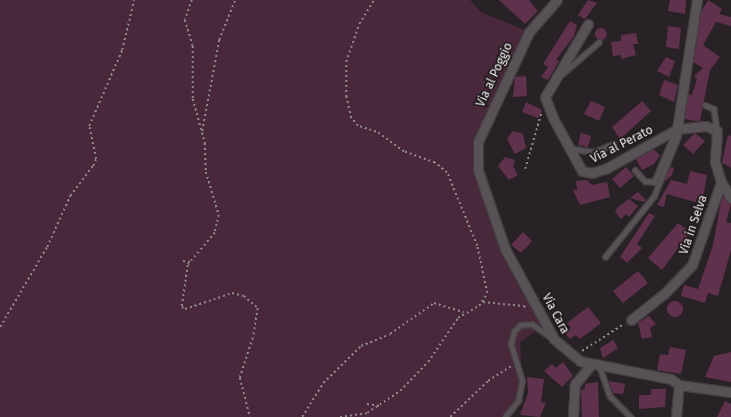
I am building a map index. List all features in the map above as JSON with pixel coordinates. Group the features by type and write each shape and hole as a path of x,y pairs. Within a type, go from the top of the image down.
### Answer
{"street":[{"name":"Via al Poggio","path":"478,170 478,142 513,62 529,32 557,0"},
{"path":"677,129 696,0"},
{"path":"548,108 546,95 588,24"},
{"name":"Via al Perato","path":"548,108 582,171 592,173 633,155 677,129 706,126 717,131"},
{"path":"717,131 714,158 721,182 731,198"},
{"name":"Via Cara","path":"478,170 505,249 554,339 573,356 596,366 671,379 679,385 731,392"},
{"name":"Via in Selva","path":"631,320 666,293 692,265 721,182"},
{"path":"573,417 575,384 596,366"},
{"path":"676,417 679,385"}],"lane":[{"path":"554,81 599,42"},
{"path":"705,105 714,109 718,119 717,131"},
{"path":"635,170 648,182 654,182 677,129"},
{"path":"605,257 654,196 678,136 677,129"},
{"path":"569,148 594,152 613,144"},
{"path":"505,417 515,405 521,391 519,362 511,340 517,328 532,324 554,339"},
{"path":"596,366 610,396 631,417"}],"path":[{"path":"0,327 47,247 70,196 93,166 96,159 89,126 122,50 134,0"},
{"path":"192,0 185,20 193,46 193,99 202,132 206,172 219,215 215,233 191,262 183,310 225,293 239,294 258,308 253,338 240,378 250,417"},
{"path":"202,132 219,40 235,0"},
{"path":"374,0 359,24 348,52 348,110 358,126 376,132 404,152 435,163 447,173 486,275 487,293 483,302"},
{"path":"525,169 542,110 548,108"},
{"path":"183,261 191,262"},
{"path":"340,417 367,413 380,406 407,385 464,312 483,302 524,306 529,311"},
{"path":"302,417 323,383 361,346 390,334 434,303 464,312"},
{"path":"573,356 631,320"},
{"path":"450,417 488,381 519,362"},
{"path":"367,404 380,406"}],"shaded area":[{"path":"0,0 470,0 481,12 529,32 513,62 477,158 505,249 547,323 520,342 522,377 511,411 505,417 0,417"}],"building":[{"path":"499,0 529,0 538,11 525,24"},
{"path":"588,0 597,3 585,19 578,15"},
{"path":"670,0 686,0 685,14 668,11"},
{"path":"708,0 722,9 719,14 731,17 731,26 716,22 703,45 720,57 710,70 700,121 695,121 685,119 688,94 692,95 697,79 694,76 703,68 693,62 701,12"},
{"path":"570,21 577,25 574,36 556,60 559,61 548,80 541,77 548,67 543,64"},
{"path":"668,26 681,28 679,49 666,47"},
{"path":"601,28 605,30 607,34 605,38 601,40 597,38 595,34 597,30"},
{"path":"636,33 638,44 633,44 636,55 621,59 621,55 613,56 611,42 621,41 621,35"},
{"path":"666,57 675,61 669,77 657,71"},
{"path":"526,76 527,96 513,97 515,77"},
{"path":"664,80 678,85 674,102 659,95"},
{"path":"591,101 605,107 599,121 584,114"},
{"path":"642,101 651,111 620,139 612,127"},
{"path":"526,102 542,110 538,118 522,112"},
{"path":"513,131 523,134 526,148 515,154 507,139"},
{"path":"581,133 591,136 588,147 578,145"},
{"path":"695,133 705,141 693,154 683,145"},
{"path":"728,135 731,136 731,168 722,163"},
{"path":"653,149 660,155 654,164 642,170 636,159"},
{"path":"505,157 515,160 513,166 518,175 509,180 498,166"},
{"path":"626,167 634,176 620,188 612,179"},
{"path":"670,167 674,168 672,175 663,183"},
{"path":"690,171 707,175 702,204 667,194 664,207 657,205 671,180 687,184"},
{"path":"587,180 592,185 607,182 610,197 580,205 573,190 577,190 576,181"},
{"path":"638,192 646,200 644,202 630,198"},
{"path":"722,196 731,204 726,222 731,223 731,250 718,296 708,293 705,303 681,296 684,285 698,289 713,245"},
{"path":"629,199 638,206 629,217 626,214 621,219 615,212 617,208"},
{"path":"649,213 655,216 637,244 642,248 627,263 620,257"},
{"path":"678,223 690,232 662,270 648,258"},
{"path":"523,232 532,241 521,253 511,245"},
{"path":"638,271 648,283 623,303 613,291"},
{"path":"672,301 678,301 683,306 681,315 678,317 672,317 667,312 667,306"},
{"path":"588,307 601,323 580,339 576,335 570,339 565,333 571,328 567,323"},
{"path":"649,316 656,324 650,328 652,337 642,339 638,323"},
{"path":"613,340 618,348 603,358 600,348"},
{"path":"670,347 686,350 681,374 657,370 660,354 668,355"},
{"path":"731,352 731,382 705,377 714,356"},
{"path":"563,362 573,376 562,387 544,371 552,364 556,368"},
{"path":"527,377 544,379 541,402 546,403 540,417 520,415 528,393"},
{"path":"609,381 625,384 623,394 613,393"},
{"path":"598,382 599,417 582,417 581,390 585,389 585,384"},
{"path":"651,389 666,389 665,407 639,409 639,395 651,395"},
{"path":"725,401 731,404 731,417 717,417"}]}
